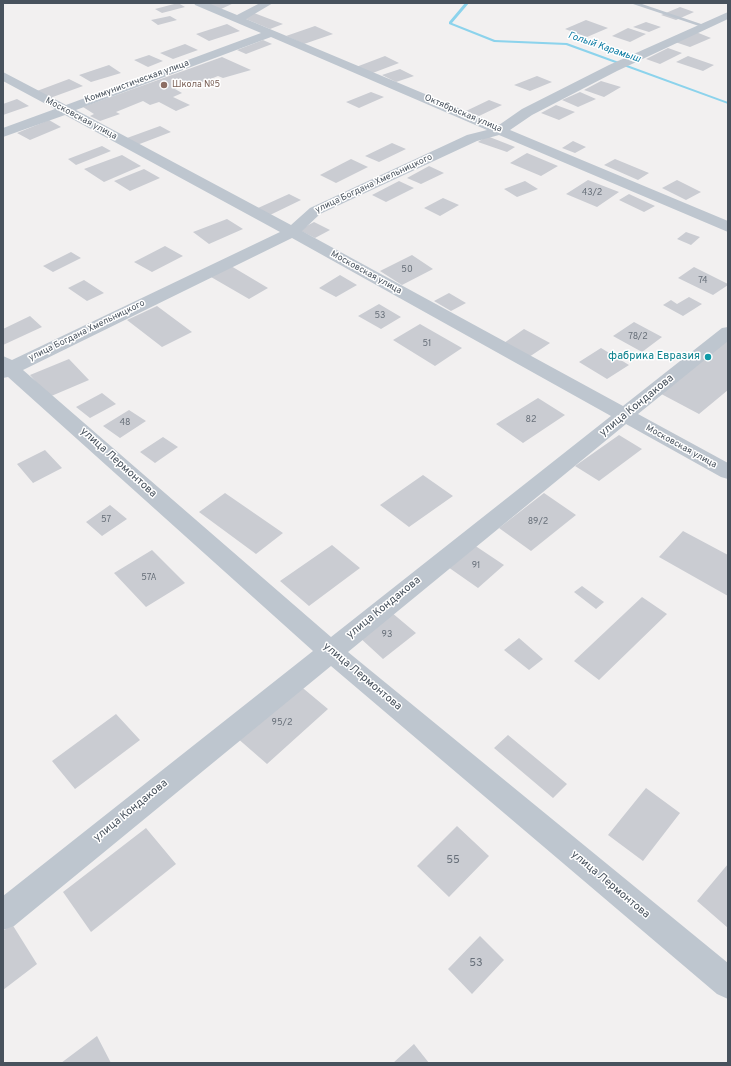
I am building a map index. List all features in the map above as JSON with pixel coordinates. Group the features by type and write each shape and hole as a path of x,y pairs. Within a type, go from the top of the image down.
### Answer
{"street":[{"name":"Октябрьская улица","path":"199,3 728,226"},
{"path":"238,19 268,3"},
{"name":"улица Богдана Хмельницкого","path":"5,367 292,232 315,211 472,138 501,130 527,112 613,68 640,57 728,15"},
{"name":"Коммунистическая улица","path":"3,133 63,109 272,34"},
{"name":"Московская улица","path":"3,76 292,232 728,472"},
{"name":"улица Кондакова","path":"3,915 728,332"},
{"name":"улица Лермонтова","path":"5,367 330,651 728,983"}],"lane":[{"path":"633,3 704,26"}],"building":[{"path":"178,3 185,7 162,13 155,9"},
{"path":"214,3 234,3 221,9 208,5"},
{"path":"680,7 694,12 676,20 661,15"},
{"path":"254,13 283,24 270,29 241,17"},
{"path":"170,16 177,20 158,25 151,20"},
{"path":"586,20 608,28 587,37 565,29"},
{"path":"646,22 661,27 649,32 633,27"},
{"path":"227,24 240,31 209,41 196,34"},
{"path":"315,26 333,34 304,44 286,36"},
{"path":"628,28 646,34 630,42 612,36"},
{"path":"696,32 711,38 690,47 675,42"},
{"path":"263,40 272,44 246,54 237,50"},
{"path":"185,44 198,50 173,59 160,53"},
{"path":"668,48 682,53 660,64 646,59"},
{"path":"149,55 163,61 148,67 134,60"},
{"path":"385,56 399,63 370,74 356,67"},
{"path":"688,56 714,65 703,71 676,62"},
{"name":"Школа №5","path":"222,57 251,70 223,78 218,76 203,82 199,80 175,89 182,93 173,97 190,105 176,111 159,102 150,105 143,101 116,112 120,114 100,121 90,116 94,114 83,107"},
{"path":"109,65 121,73 91,82 79,75"},
{"path":"400,69 414,76 396,82 382,75"},
{"path":"537,76 552,82 530,91 514,85"},
{"path":"69,79 83,86 50,98 37,91"},
{"path":"601,81 621,87 604,97 584,90"},
{"path":"371,92 384,97 359,108 346,102"},
{"path":"580,92 596,99 578,107 562,100"},
{"path":"17,99 29,106 3,115 3,104"},
{"path":"489,100 502,105 479,116 466,111"},
{"path":"556,105 575,112 559,120 541,113"},
{"path":"49,120 61,127 30,140 17,133"},
{"path":"160,126 171,132 137,145 127,138"},
{"path":"487,136 515,147 507,152 478,142"},
{"path":"573,141 586,147 575,153 562,148"},
{"path":"392,143 406,149 379,162 365,156"},
{"path":"102,146 111,151 76,165 68,159"},
{"path":"527,153 558,166 541,176 510,163"},
{"path":"122,155 141,166 104,182 84,169"},
{"path":"351,159 368,167 336,183 320,175"},
{"path":"615,159 649,173 638,180 604,165"},
{"path":"429,166 444,173 421,184 407,178"},
{"path":"144,169 160,178 130,191 114,181"},
{"path":"588,180 619,192 597,207 566,194"},
{"path":"677,180 701,192 686,200 662,188"},
{"path":"399,181 414,188 386,202 372,195"},
{"path":"525,181 538,189 517,197 504,189"},
{"path":"289,194 301,200 270,215 258,208"},
{"path":"629,194 655,206 644,212 619,200"},
{"path":"443,198 459,205 440,216 424,208"},
{"path":"227,219 243,229 209,244 193,232"},
{"path":"314,222 330,230 315,238 299,230"},
{"path":"686,232 700,237 691,245 677,239"},
{"path":"165,246 183,256 152,272 134,262"},
{"path":"71,252 81,258 53,272 43,266"},
{"path":"412,255 433,269 402,285 380,271"},
{"path":"231,266 268,288 249,299 211,277"},
{"path":"694,267 728,285 713,295 678,278"},
{"path":"340,275 357,285 336,297 319,288"},
{"path":"84,280 104,293 87,301 68,288"},
{"path":"449,293 466,303 451,311 434,301"},
{"path":"689,297 702,304 683,316 663,305 671,300 677,304"},
{"path":"379,304 401,317 381,329 358,316"},
{"path":"157,306 192,332 162,347 127,320"},
{"path":"30,316 42,327 3,345 3,329"},
{"path":"634,322 662,337 642,352 613,336"},
{"path":"420,324 462,348 435,366 393,340"},
{"name":"фабрика Евразия","path":"728,327 728,390 699,414 650,388"},
{"path":"524,329 550,343 529,357 504,343"},
{"path":"601,348 629,365 607,379 579,362"},
{"path":"69,359 89,380 49,397 30,375"},
{"path":"102,393 116,404 90,418 76,407"},
{"path":"538,398 565,415 523,443 496,424"},
{"path":"129,410 146,421 120,438 103,426"},
{"path":"619,435 642,449 599,481 575,466"},
{"path":"163,437 178,447 155,463 140,452"},
{"path":"45,450 62,468 33,483 17,464"},
{"path":"423,475 453,496 409,527 380,505"},
{"path":"225,493 283,533 256,554 199,512"},
{"path":"544,493 576,515 531,551 499,528"},
{"path":"110,505 127,519 102,536 86,522"},
{"path":"683,531 728,555 728,596 659,557"},
{"path":"332,545 360,568 309,606 280,581"},
{"path":"474,545 504,565 478,588 448,567"},
{"path":"152,550 185,583 146,607 114,573"},
{"path":"582,586 604,602 596,609 574,592"},
{"path":"642,597 667,614 599,680 574,661"},
{"path":"391,612 416,633 383,659 358,636"},
{"path":"519,638 543,659 529,670 504,650"},
{"path":"298,684 328,709 267,764 236,737"},
{"path":"116,714 140,740 75,789 52,761"},
{"path":"508,735 567,784 553,798 494,748"},
{"path":"646,788 680,813 643,861 608,835"},
{"path":"457,826 489,856 449,897 417,866"},
{"path":"146,828 176,864 91,932 63,892"},
{"path":"728,864 728,928 697,901"},
{"path":"12,924 37,964 3,990 3,931"},
{"path":"480,936 504,960 472,994 448,969"},
{"path":"97,1036 111,1063 61,1063"},
{"path":"414,1044 429,1063 393,1063"}],"waterway":[{"name":"Голый Карамыш","path":"467,3 450,23 494,41 566,44 728,103"}],"place":[{"name":"Школа №5","path":"164,85"},
{"name":"фабрика Евразия","path":"708,357"}]}
